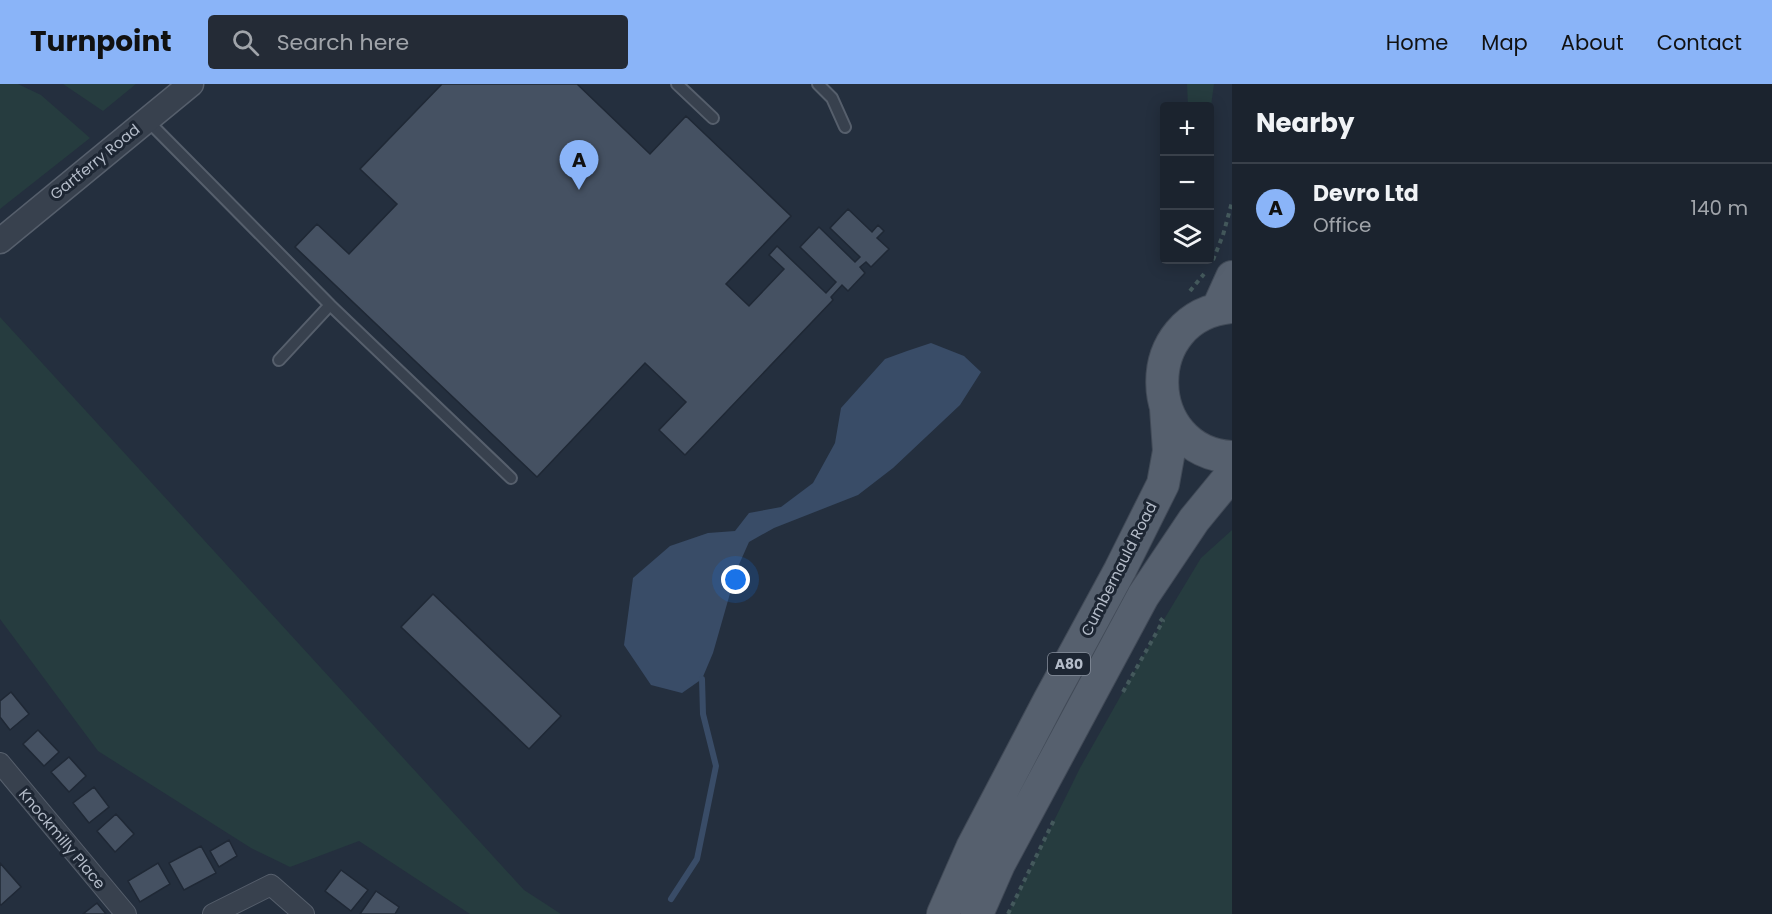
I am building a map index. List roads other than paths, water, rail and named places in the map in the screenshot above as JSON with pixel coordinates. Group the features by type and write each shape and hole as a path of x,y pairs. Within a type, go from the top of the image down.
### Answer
{"main road":[{"path":"1225,307 1232,277"},
{"name":"Cumbernauld Road","path":"943,914 972,848 1120,570 1163,484 1169,451 1166,408 1161,383 1165,358 1177,335 1195,318 1225,307"},
{"path":"1166,408 1178,430 1197,447 1221,456 1232,457"},
{"name":"A80","path":"977,914 999,864 1143,596 1194,520 1232,476"}],"street":[{"name":"Gartferry Road","path":"0,241 191,84"},
{"name":"Knockmilly Place","path":"0,763 126,914"},
{"path":"213,914 271,885 304,914"}],"lane":[{"path":"677,84 713,118"},
{"path":"818,84 832,98 845,127"},
{"path":"147,120 330,305 511,478"},
{"path":"279,360 330,305"}],"water":[{"path":"931,343 964,356 981,372 960,405 893,468 858,495 774,528 749,542 737,569 713,653 702,679 682,693 651,685 624,645 633,578 670,546 708,533 735,531 749,513 781,507 813,483 835,443 841,408 885,359"}],"waterway":[{"path":"671,899 697,859 716,766 703,714 702,679"}],"place":[{"name":"Devro Ltd","path":"579,190"}]}
